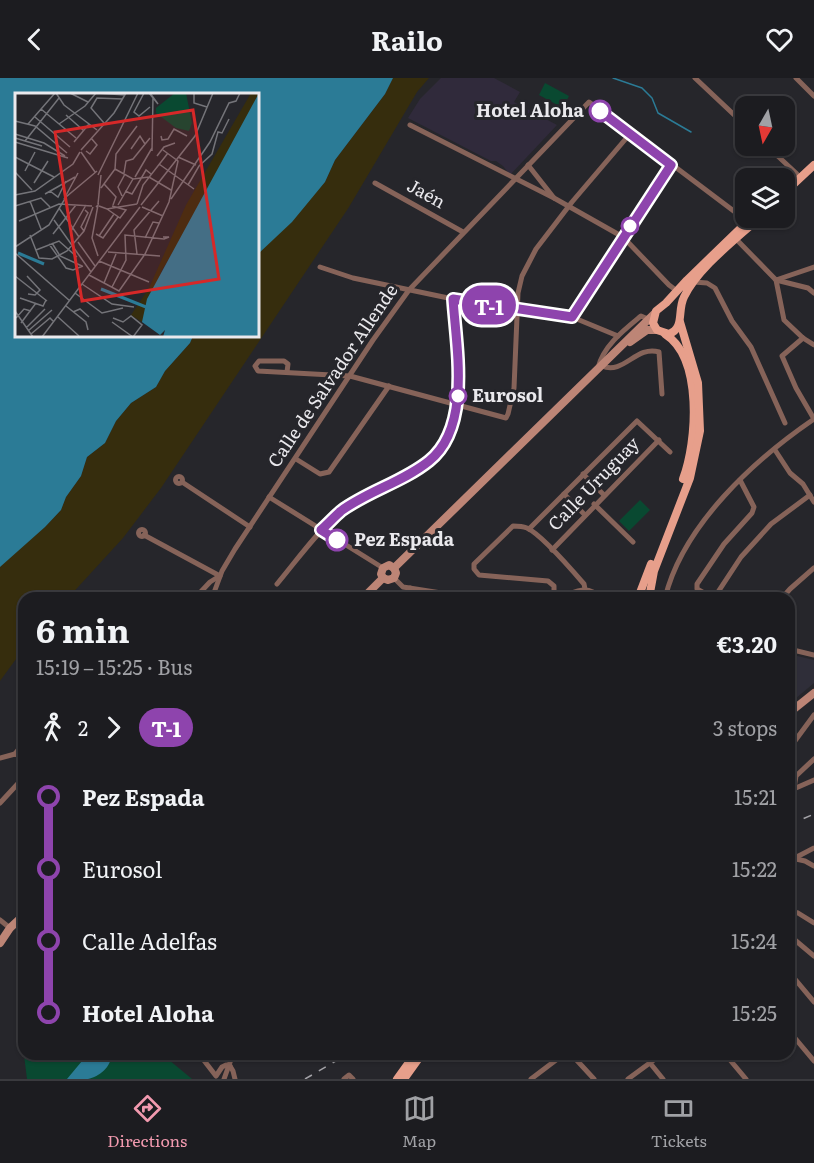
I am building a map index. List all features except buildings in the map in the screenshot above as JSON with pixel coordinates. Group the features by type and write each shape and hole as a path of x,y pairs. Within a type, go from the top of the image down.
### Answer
{"main road":[{"path":"806,174 814,158"},
{"path":"806,174 814,165"},
{"path":"394,567 621,348 740,228"},
{"path":"621,348 647,330 673,332 680,318 684,298 694,282 748,228"},
{"path":"650,592 654,571 690,477 700,431 698,383 680,318 670,307 662,307"},
{"path":"640,592 685,475 694,430 694,406 687,365 676,344 661,332 653,323 651,316"},
{"path":"383,578 381,574 383,568 388,565 394,567"},
{"path":"383,578 388,580 393,578 396,573 394,567"},
{"path":"369,592 383,578"},
{"path":"795,708 814,693"},
{"path":"0,943 18,921"},
{"path":"397,1079 411,1060"},
{"path":"404,1079 418,1060"}],"street":[{"path":"695,78 735,116"},
{"path":"796,78 814,96"},
{"name":"Calle de Salvador Allende","path":"220,576 269,497 409,290 589,102 629,135"},
{"path":"410,125 554,198 623,237 677,291"},
{"path":"287,372 288,364 284,361 259,361 255,366 258,371 350,376 506,418 515,369 517,309 522,276 536,249 568,206 629,135 735,209"},
{"path":"781,156 806,174"},
{"path":"528,165 554,198"},
{"path":"572,317 671,165"},
{"name":"Jaén","path":"375,183 463,232"},
{"path":"736,239 776,279 808,288 814,293"},
{"path":"320,267 353,278 453,299 572,317 618,336"},
{"path":"776,279 814,267"},
{"path":"705,269 704,275 707,283"},
{"path":"776,279 784,320 814,345"},
{"path":"694,282 707,283 715,288 732,321 751,347 785,423"},
{"path":"277,584 321,530 341,511 431,460 448,439 459,386 453,299"},
{"path":"651,316 641,316 618,336 601,358 600,368 616,369 645,351 659,352 662,394"},
{"path":"667,592 680,559 700,524 715,506 774,450 814,419 796,388 782,356 803,338"},
{"path":"296,459 320,474 329,472 389,386"},
{"path":"529,529 637,421 670,452"},
{"name":"Calle Uruguay","path":"552,550 584,514 658,440"},
{"path":"774,450 814,502"},
{"path":"583,474 604,495"},
{"path":"702,592 698,590 697,584 724,544 752,513 754,507 740,480"},
{"path":"182,482 250,527"},
{"path":"564,494 584,514"},
{"path":"718,592 741,557 771,524 810,495"},
{"path":"269,497 383,568"},
{"path":"594,504 633,542"},
{"path":"555,592 554,586 548,581 479,575 474,569 474,564 513,526 529,529 584,584 585,589"},
{"path":"144,536 220,576"},
{"path":"787,592 814,568"},
{"path":"201,592 220,576"},
{"path":"214,592 220,576"},
{"path":"393,578 403,587 435,592"},
{"path":"410,588 410,592"},
{"path":"575,592 585,589 594,592"},
{"path":"795,650 814,655"},
{"path":"795,741 814,715"},
{"path":"0,758 15,754 18,750"},
{"path":"795,779 814,759"},
{"path":"795,788 814,780"},
{"path":"0,803 18,784"},
{"path":"795,858 813,849"},
{"path":"795,861 812,865 813,849"},
{"path":"795,912 814,923"},
{"path":"0,920 10,928"},
{"path":"795,939 814,956"},
{"path":"795,979 814,1002"},
{"path":"795,1038 814,1061"},
{"path":"205,1060 216,1076 222,1067 230,1066"},
{"path":"225,1079 232,1060"},
{"path":"531,1079 556,1060"},
{"path":"577,1060 594,1079"},
{"path":"628,1079 654,1060"},
{"path":"730,1060 746,1079"},
{"path":"650,1063 663,1079"},
{"path":"230,1066 235,1079"},
{"path":"409,1079 412,1068"}],"shaded area":[{"path":"441,78 494,78 520,92 514,102 557,125 510,175 496,161 491,161 408,118 420,99"},
{"path":"795,655 814,660 814,683 795,699"}],"green space":[{"path":"545,83 569,96 563,108 539,95"},
{"path":"640,500 650,510 629,531 619,521"},
{"path":"25,1060 169,1060 192,1079 27,1079"}],"sand":[{"path":"393,78 429,78 417,92 349,207 161,488 123,538 74,592 18,592 18,656 0,681 0,567 3,562 45,527 61,510 66,497 81,476 87,457 105,443 116,421 131,403 156,387 165,371 192,338 260,338 260,252 325,182 335,160 385,94"}],"water":[{"path":"0,78 393,78 385,94 335,160 325,182 292,222 260,252 260,93 15,93 15,338 192,338 165,371 156,387 131,403 116,421 105,443 87,457 81,476 66,497 61,510 0,567"},
{"path":"83,1060 110,1060 107,1067 96,1076 88,1079 67,1079"}],"waterway":[{"path":"613,78 642,88 652,98 658,113 691,132"}],"railway":[{"path":"795,822 814,814"},
{"path":"305,1079 338,1060"}],"bus line":[{"name":"T-1","path":"337,540 321,530 341,511 431,460 448,439 453,425 459,386 453,299 572,317 671,165 600,111"}],"place":[{"name":"Hotel Aloha","path":"600,111"},
{"name":"Eurosol","path":"458,396"},
{"name":"Pez Espada","path":"337,540"}]}
